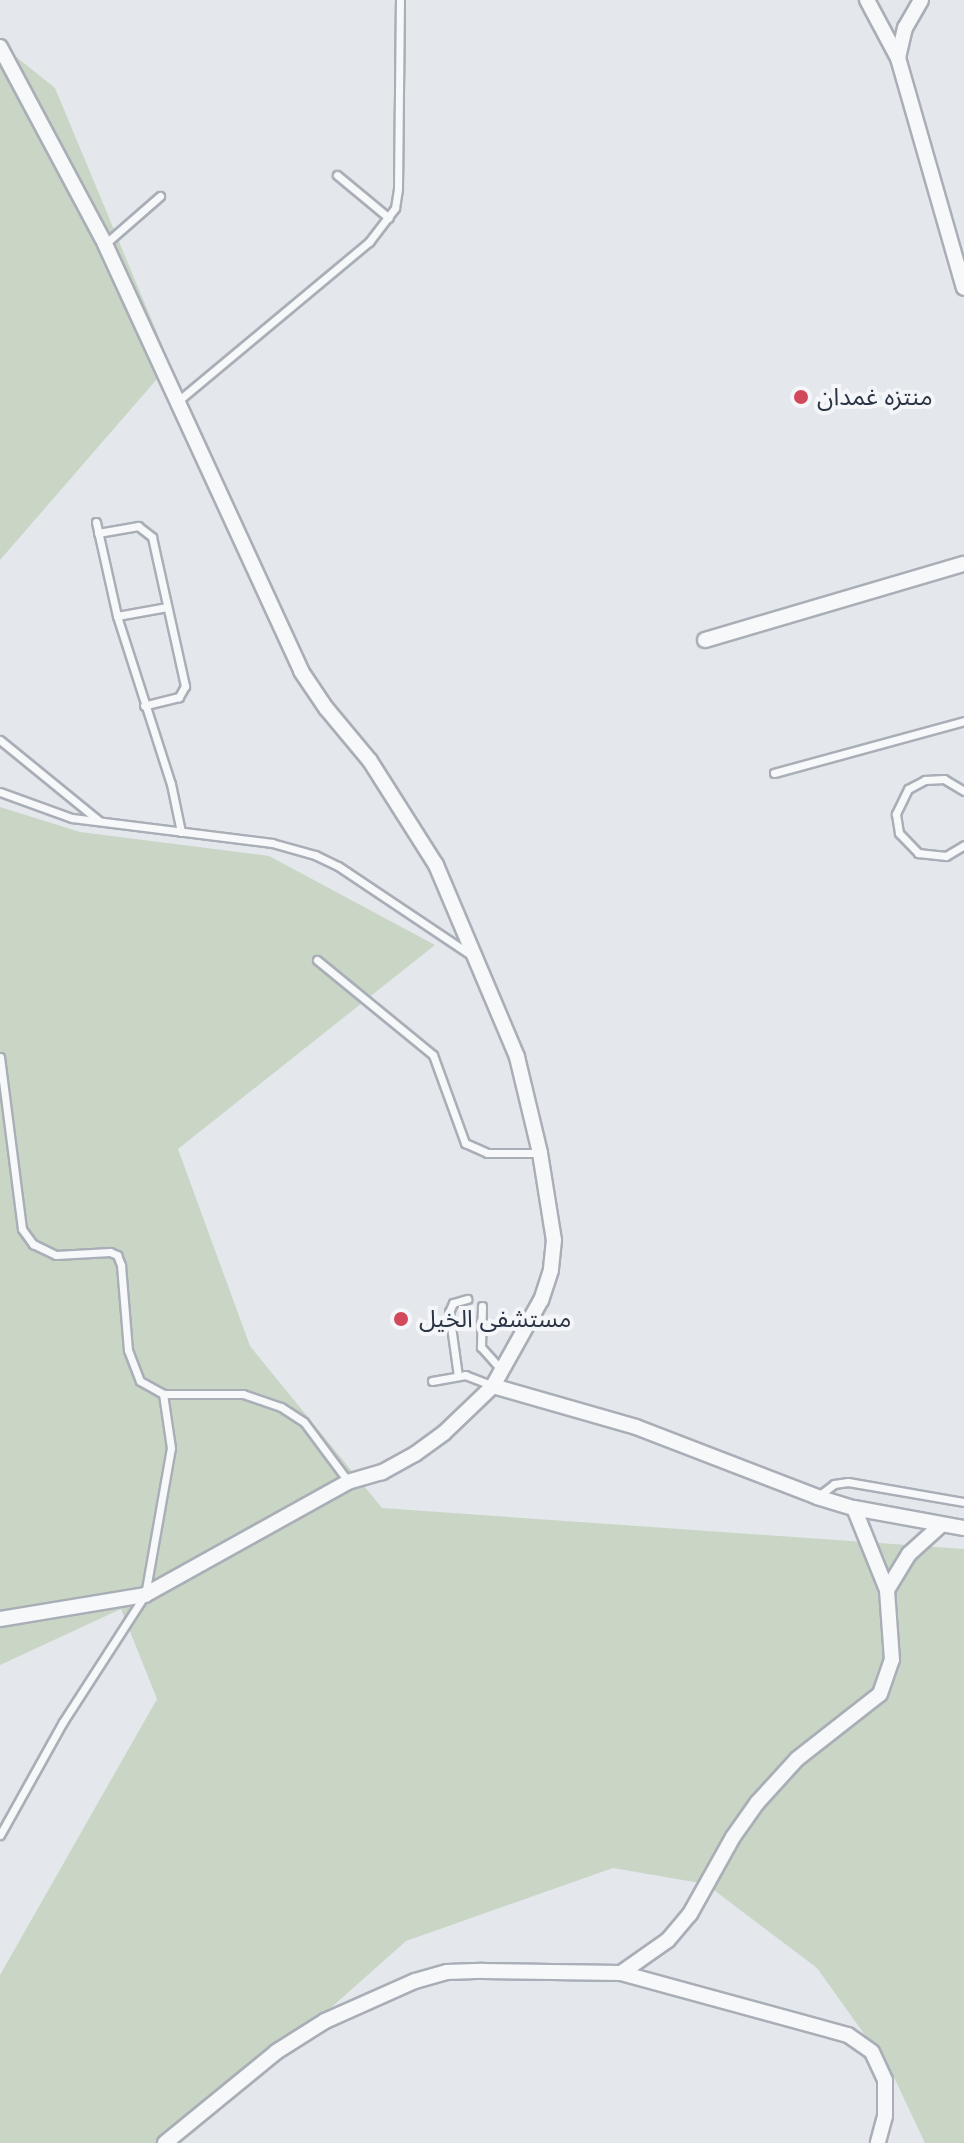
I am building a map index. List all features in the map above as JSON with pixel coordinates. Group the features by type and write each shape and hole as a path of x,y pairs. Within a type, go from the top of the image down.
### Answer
{"street":[{"path":"867,0 898,58 964,288"},
{"path":"898,58 905,28 921,0"},
{"path":"0,47 105,244 301,671 326,708 370,761 416,831 447,890 517,1057 540,1153 554,1240 551,1270 541,1300 493,1386 444,1433 407,1460 348,1482 145,1595 0,1619"},
{"path":"705,640 964,564"},
{"path":"493,1386 636,1427 817,1497 854,1508 964,1528"},
{"path":"621,1973 668,1940 690,1914 733,1837 757,1803 797,1759 880,1694 892,1660 887,1590 854,1508"},
{"path":"887,1590 909,1554 940,1526"},
{"path":"165,2143 288,2044 325,2021 415,1981 447,1972 621,1973 848,2035 872,2052 885,2080 885,2116 878,2143"}],"lane":[{"path":"178,401 369,242 389,218 398,197 400,0"},
{"path":"337,175 389,218"},
{"path":"105,244 160,196"},
{"path":"96,522 117,616 171,784 181,832"},
{"path":"98,533 133,526 149,532 185,686 179,697 144,706"},
{"path":"117,616 167,607"},
{"path":"774,773 964,721"},
{"path":"0,740 100,822"},
{"path":"964,791 944,779 925,780 908,789 896,814 904,841 918,853 946,856 964,845"},
{"path":"0,792 59,815 272,843 315,855 338,866 473,956"},
{"path":"317,960 433,1055 465,1143 487,1153 540,1153"},
{"path":"0,1057 22,1229 33,1244 56,1255 110,1252 117,1255 121,1265 132,1367 140,1381 163,1394 243,1394 281,1407 304,1422 348,1482"},
{"path":"458,1376 449,1312 453,1303 467,1299"},
{"path":"482,1306 481,1347 502,1370"},
{"path":"432,1381 458,1376 477,1377 493,1386"},
{"path":"0,1835 63,1722 145,1595 171,1448 163,1394"},
{"path":"817,1497 834,1484 848,1482 964,1502"}],"green space":[{"path":"0,44 55,88 170,364 0,560"},
{"path":"0,807 80,832 269,856 435,945 178,1149 250,1346 382,1508 964,1549 964,2143 925,2143 892,2073 817,1968 706,1884 613,1868 406,1941 179,2143 0,2143 0,1975 157,1699 121,1609 0,1665"}],"place":[{"name":"منتزه غمدان","path":"801,397"},
{"name":"مستشفى الخيل","path":"401,1319"}]}
